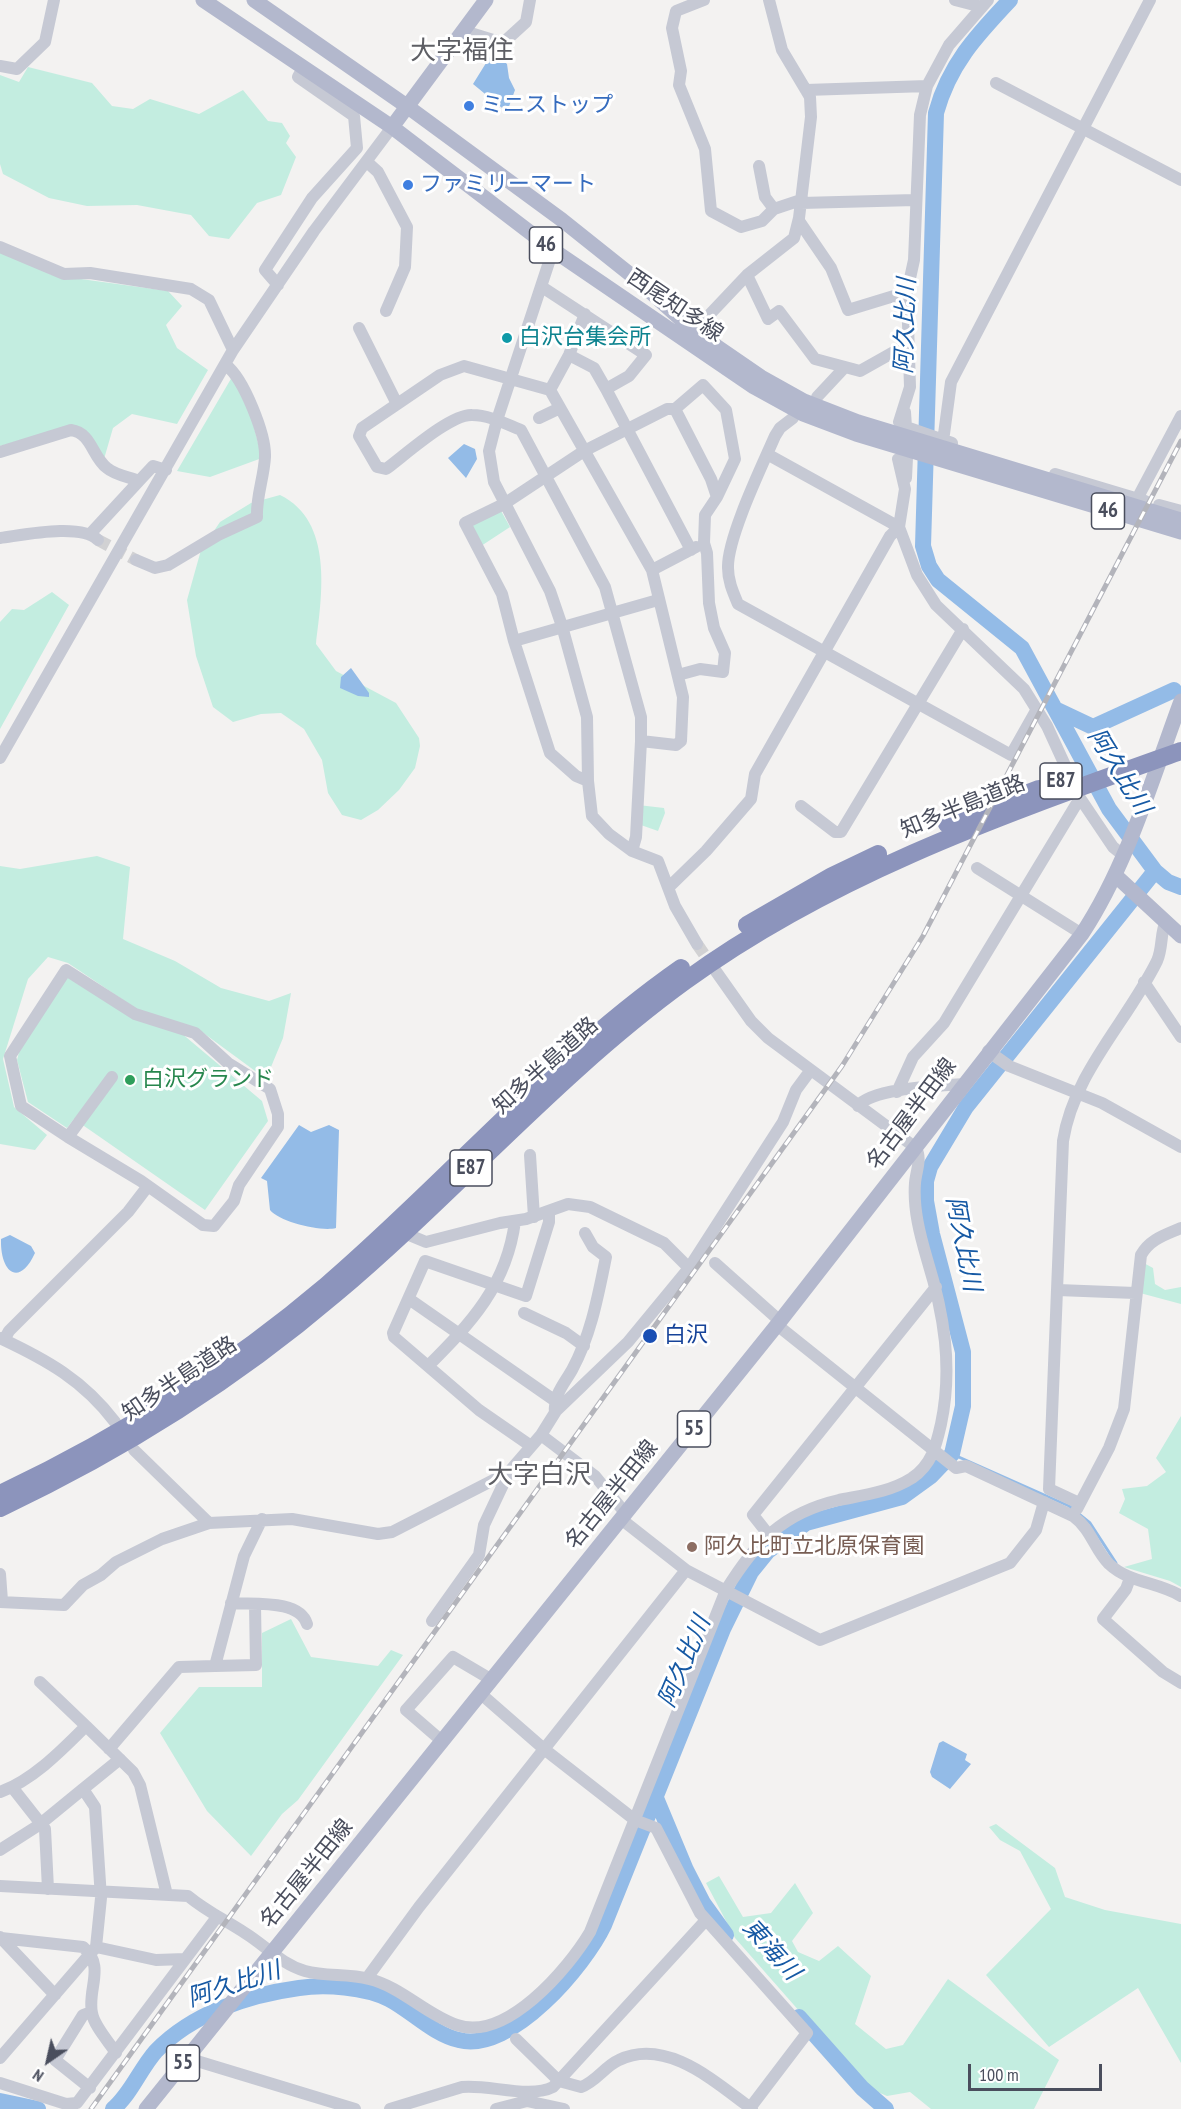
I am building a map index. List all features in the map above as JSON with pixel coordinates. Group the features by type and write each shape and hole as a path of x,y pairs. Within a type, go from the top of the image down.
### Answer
{"highway":[{"name":"知多半島道路","path":"0,1494 114,1436 194,1387 264,1336 384,1233 592,1038 678,970 728,937 832,876 1181,738"},
{"name":"知多半島道路","path":"0,1508 120,1448 202,1397 272,1346 393,1243 600,1047 685,981 743,942 838,887 945,831 1181,751"}],"main road":[{"name":"西尾知多線","path":"203,0 392,127 553,250 754,387 803,414 1181,532"},
{"name":"西尾知多線","path":"254,0 405,105 563,222 636,279 694,331 761,377 804,401 908,448 1181,520"},
{"path":"392,127 474,0"},
{"path":"405,105 486,0"},
{"name":"名古屋半田線","path":"146,2109 779,1323 916,1148 963,1084 997,1057 1098,910 1125,851 1181,701"},
{"path":"1115,875 1139,894 1181,936"}],"street":[{"path":"0,66 17,69 41,49 45,42 54,0"},
{"path":"464,31 503,43 526,22 530,0"},
{"path":"704,0 676,11 672,28 681,71 680,85 705,149 711,211 741,227 762,220 774,209 801,201 915,200"},
{"path":"694,331 747,275 794,238 799,221 811,117 810,97 782,50 769,0"},
{"path":"955,0 985,4"},
{"path":"942,436 951,382 1150,0"},
{"path":"985,4 949,45 927,86 920,115 914,260 907,292 911,398 905,419 908,448 899,527 917,575 936,605 1011,676 1037,709 1080,798 1113,847 1125,851"},
{"path":"278,285 265,270 312,198 357,148 354,116 298,76 303,68"},
{"path":"996,83 1181,180"},
{"path":"806,90 927,86"},
{"path":"0,758 226,366 233,350 314,231 392,127"},
{"path":"367,162 378,172 407,227 405,267 386,311"},
{"path":"759,166 765,197 774,209"},
{"path":"799,221 831,268 848,310 907,292"},
{"path":"0,247 64,274 90,273 190,289 208,300 233,350"},
{"path":"553,250 489,451 494,482 550,591 562,626 587,717 588,781 592,816 609,834 632,850 658,861 675,906 697,944"},
{"path":"747,275 768,319 780,311 815,359 860,371 908,344"},
{"path":"542,287 646,355 628,376 606,389"},
{"path":"550,390 569,355 585,314"},
{"path":"359,328 397,404"},
{"path":"569,355 594,368 691,550"},
{"path":"136,560 155,568 168,565 218,535 257,517 265,456 263,440 240,382 226,366"},
{"path":"632,850 636,837 641,717 606,587 521,430 497,420 471,415 458,418 386,469 377,467 359,436 362,428 454,368 465,366 550,390 652,570 683,697 681,741 676,745 641,741"},
{"path":"817,397 845,367"},
{"path":"588,781 576,776 550,753 514,641 502,594 465,523 504,504 545,474 584,451 667,409 675,409 703,385 726,410 735,459 717,497 705,515 704,543 707,553 711,611 714,628 725,653 723,672 700,669 678,675"},
{"path":"898,422 910,387"},
{"path":"539,418 560,408"},
{"path":"675,409 711,479 717,497"},
{"path":"908,448 942,436 1141,500 1181,416"},
{"path":"793,418 780,428 739,522 729,560 730,584 738,604 919,702 1011,755 1037,709"},
{"path":"0,452 76,431 87,438 106,468 139,481"},
{"path":"767,454 899,527"},
{"path":"0,538 50,532 95,536 153,466 166,470"},
{"path":"1159,505 1181,512"},
{"path":"669,887 706,851 751,799 755,774 890,536 899,527"},
{"path":"652,570 704,543"},
{"path":"514,641 658,600"},
{"path":"801,806 835,832 841,832 963,629"},
{"path":"897,1092 913,1057 944,1023 1080,798"},
{"path":"977,868 1082,934"},
{"path":"1166,921 1158,959 1076,1092 1067,1117 1063,1141 1049,1489 1076,1509 1109,1563 1130,1578 1162,1586 1181,1596"},
{"path":"66,970 135,1014 195,1033 228,1063 270,1089 278,1114 278,1127 238,1185 234,1201 219,1223 214,1226 203,1225 148,1186 21,1106 10,1056 66,970"},
{"path":"0,1886 188,1896 217,1917 245,1933 286,1965 308,1972 367,1978 405,1995 458,2026 482,2027 505,2017 550,1983 580,1948 597,1914 726,1590 755,1547 768,1534 823,1505 900,1485 922,1470 935,1451 946,1400 948,1362 936,1287 916,1211 915,1185 920,1155 916,1148 810,1071 758,1029 715,970"},
{"path":"1144,982 1181,1037"},
{"path":"997,1057 1102,1103 1181,1147"},
{"path":"555,1406 628,1342 689,1268 783,1122 796,1090 810,1071"},
{"path":"68,1137 112,1077"},
{"path":"858,1106 864,1099 897,1092 963,1084"},
{"path":"530,1155 534,1216"},
{"path":"115,1422 99,1401 64,1371 2,1339 128,1212 148,1186"},
{"path":"409,1235 415,1240 426,1242 500,1222 534,1216 568,1204 590,1207 664,1243 689,1268"},
{"path":"531,1446 479,1410 394,1337 393,1333 425,1261 526,1296 549,1222 549,1210"},
{"path":"428,1366 460,1334 496,1287 515,1221"},
{"path":"1076,1509 1109,1448 1124,1409 1139,1260 1143,1250 1161,1236 1181,1228"},
{"path":"432,1621 479,1555 484,1525 510,1472 541,1435 584,1346 597,1304 606,1257 593,1247 585,1233"},
{"path":"715,1263 779,1323 953,1466 966,1466 1044,1502 1076,1509"},
{"path":"768,1534 753,1515 936,1287"},
{"path":"1058,1290 1135,1293"},
{"path":"409,1299 460,1334 555,1406"},
{"path":"524,1313 566,1334 584,1346"},
{"path":"541,1435 595,1476 624,1516 686,1570 820,1640 1010,1563 1036,1530 1044,1502"},
{"path":"134,1450 209,1523"},
{"path":"0,1574 1,1601 64,1605 83,1585 101,1575 116,1562 162,1539 209,1523 292,1520 378,1534 392,1532 510,1472"},
{"path":"215,1666 244,1556 262,1520"},
{"path":"367,1978 686,1570"},
{"path":"1130,1578 1126,1589 1103,1619 1163,1672 1181,1683"},
{"path":"231,1603 293,1608 304,1617 307,1624"},
{"path":"109,1749 179,1667 255,1665 255,1605"},
{"path":"443,1742 406,1710 453,1657 492,1680"},
{"path":"40,1682 120,1759 140,1785 166,1894"},
{"path":"481,1694 544,1749 634,1820 656,1828 706,1920 807,2033 751,2108 716,2082 683,2063 652,2053 620,2059 581,2087 559,2081 516,2039"},
{"path":"0,1792 12,1787 58,1753 86,1726"},
{"path":"0,1850 42,1822 120,1759"},
{"path":"12,1787 42,1822 45,1829 48,1889"},
{"path":"83,1789 95,1807 100,1892 93,1950 95,1963 91,2012 116,2053"},
{"path":"0,2083 64,2106 77,2103 217,1917"},
{"path":"390,2109 462,2087 543,2091 553,2087 706,1920"},
{"path":"1,1938 83,1947 156,1960 185,1959"},
{"path":"1,1938 55,1995"},
{"path":"0,2058 93,1950"},
{"path":"90,2088 55,2060 83,2015 91,2012"},
{"path":"187,2058 355,2109"},
{"path":"483,2087 490,2106 495,2109 527,2101 564,2109"}],"green space":[{"path":"28,67 92,83 112,106 133,109 150,99 199,114 243,90 268,121 282,123 290,136 286,143 296,157 281,195 257,203 229,239 209,236 191,215 137,205 87,206 49,198 3,174 0,164 0,75 19,82"},
{"path":"0,251 52,275 168,291 182,306 166,325 177,348 208,370 177,424 132,414 113,428 104,459 77,427 0,446"},
{"path":"232,377 251,416 262,458 210,477 177,471"},
{"path":"280,495 297,507 309,522 317,541 321,583 316,644 336,671 396,703 419,738 420,746 415,768 399,790 378,810 361,820 342,815 328,793 322,760 304,729 281,713 261,714 233,722 213,707 196,656 187,600 201,550 220,522 251,503"},
{"path":"500,509 510,527 478,548 465,523"},
{"path":"52,592 69,605 0,729 0,622 12,609 24,610"},
{"path":"638,805 664,808 665,813 658,831 638,824"},
{"path":"97,856 130,867 123,939 175,961 221,988 269,1001 291,993 283,1038 266,1079 198,1029 138,1010 68,963 48,957 28,979 3,1059 14,1107 47,1135 35,1150 0,1144 0,866 20,869"},
{"name":"白沢グランド","path":"66,968 152,1025 180,1032 262,1101 268,1121 205,1210 74,1119 67,1128 28,1102 17,1060 25,1029"},
{"path":"1142,1262 1153,1268 1155,1284 1165,1290 1181,1287 1181,1304 1140,1293"},
{"path":"1181,1416 1181,1587 1170,1581 1124,1567 1152,1559 1148,1529 1119,1513 1125,1499 1122,1489 1147,1486 1166,1472 1156,1458"},
{"path":"291,1619 311,1657 378,1666 391,1650 403,1655 298,1800 282,1814 251,1856 207,1811 160,1733 199,1687 262,1687 262,1633"},
{"path":"996,1824 1055,1868 1065,1897 1105,1910 1181,1924 1181,2063 1138,1988 1049,2047 986,1975 1051,1909 1020,1851 1000,1840 989,1827"},
{"path":"719,1876 743,1917 771,1913 795,1883 813,1913 792,1941 798,1952 819,1961 838,1946 871,1976 855,2024 886,2049 903,2045 948,1979 1059,2060 1034,2109 931,2109 910,2092 887,2096 866,2087 735,1938 706,1883"}],"water":[{"path":"491,55 499,57 507,64 509,78 515,90 507,112 473,84"},
{"path":"464,444 475,449 477,459 466,478 448,458"},
{"path":"351,668 369,693 369,697 358,696 340,688 341,677"},
{"path":"299,1125 311,1132 329,1125 339,1130 336,1228 321,1229 301,1225 282,1218 270,1210 267,1181 261,1178"},
{"path":"10,1235 31,1246 35,1253 29,1264 17,1273 7,1267 2,1251 1,1239"},
{"path":"943,1741 967,1754 965,1760 971,1764 950,1789 932,1777 930,1772 939,1743"}],"waterway":[{"name":"阿久比川","path":"1010,0 965,52 948,80 936,113 923,546 929,566 938,580 1022,648 1109,809 1155,871 1168,882 1181,887"},
{"path":"1057,710 1093,727 1174,690"},
{"name":"阿久比川","path":"113,2109 125,2096 150,2058 171,2038 204,2016 260,1995 309,1987 357,1989 389,1999 431,2028 449,2037 479,2041 501,2034 523,2020 544,2003 581,1962 604,1925 723,1629 751,1572 768,1551 806,1523 902,1497 931,1476 952,1454 963,1406 963,1352 932,1234 926,1201 926,1181 930,1167 966,1107 1155,871"},
{"path":"952,1454 1069,1506 1090,1523 1116,1563"},
{"name":"東海川","path":"656,1798 686,1870 703,1903 726,1935"},
{"name":"東海川","path":"799,2017 862,2088 886,2109"},
{"name":"阿久比川","path":"0,2101 38,2109"}],"tunnel":[{"path":"98,540 136,560"},
{"path":"697,944 715,970"}],"railway":[{"path":"91,2109 842,1066 923,936 1181,441"}],"place":[{"name":"ミニストップ","path":"469,106"},
{"name":"ファミリーマート","path":"408,185"},
{"name":"白沢台集会所","path":"507,338"},
{"name":"白沢グランド","path":"130,1080"},
{"name":"白沢","path":"650,1336"},
{"name":"阿久比町立北原保育園","path":"692,1547"}],"district":[{"name":"大字福住","path":"462,52"},
{"name":"大字白沢","path":"539,1476"}]}
